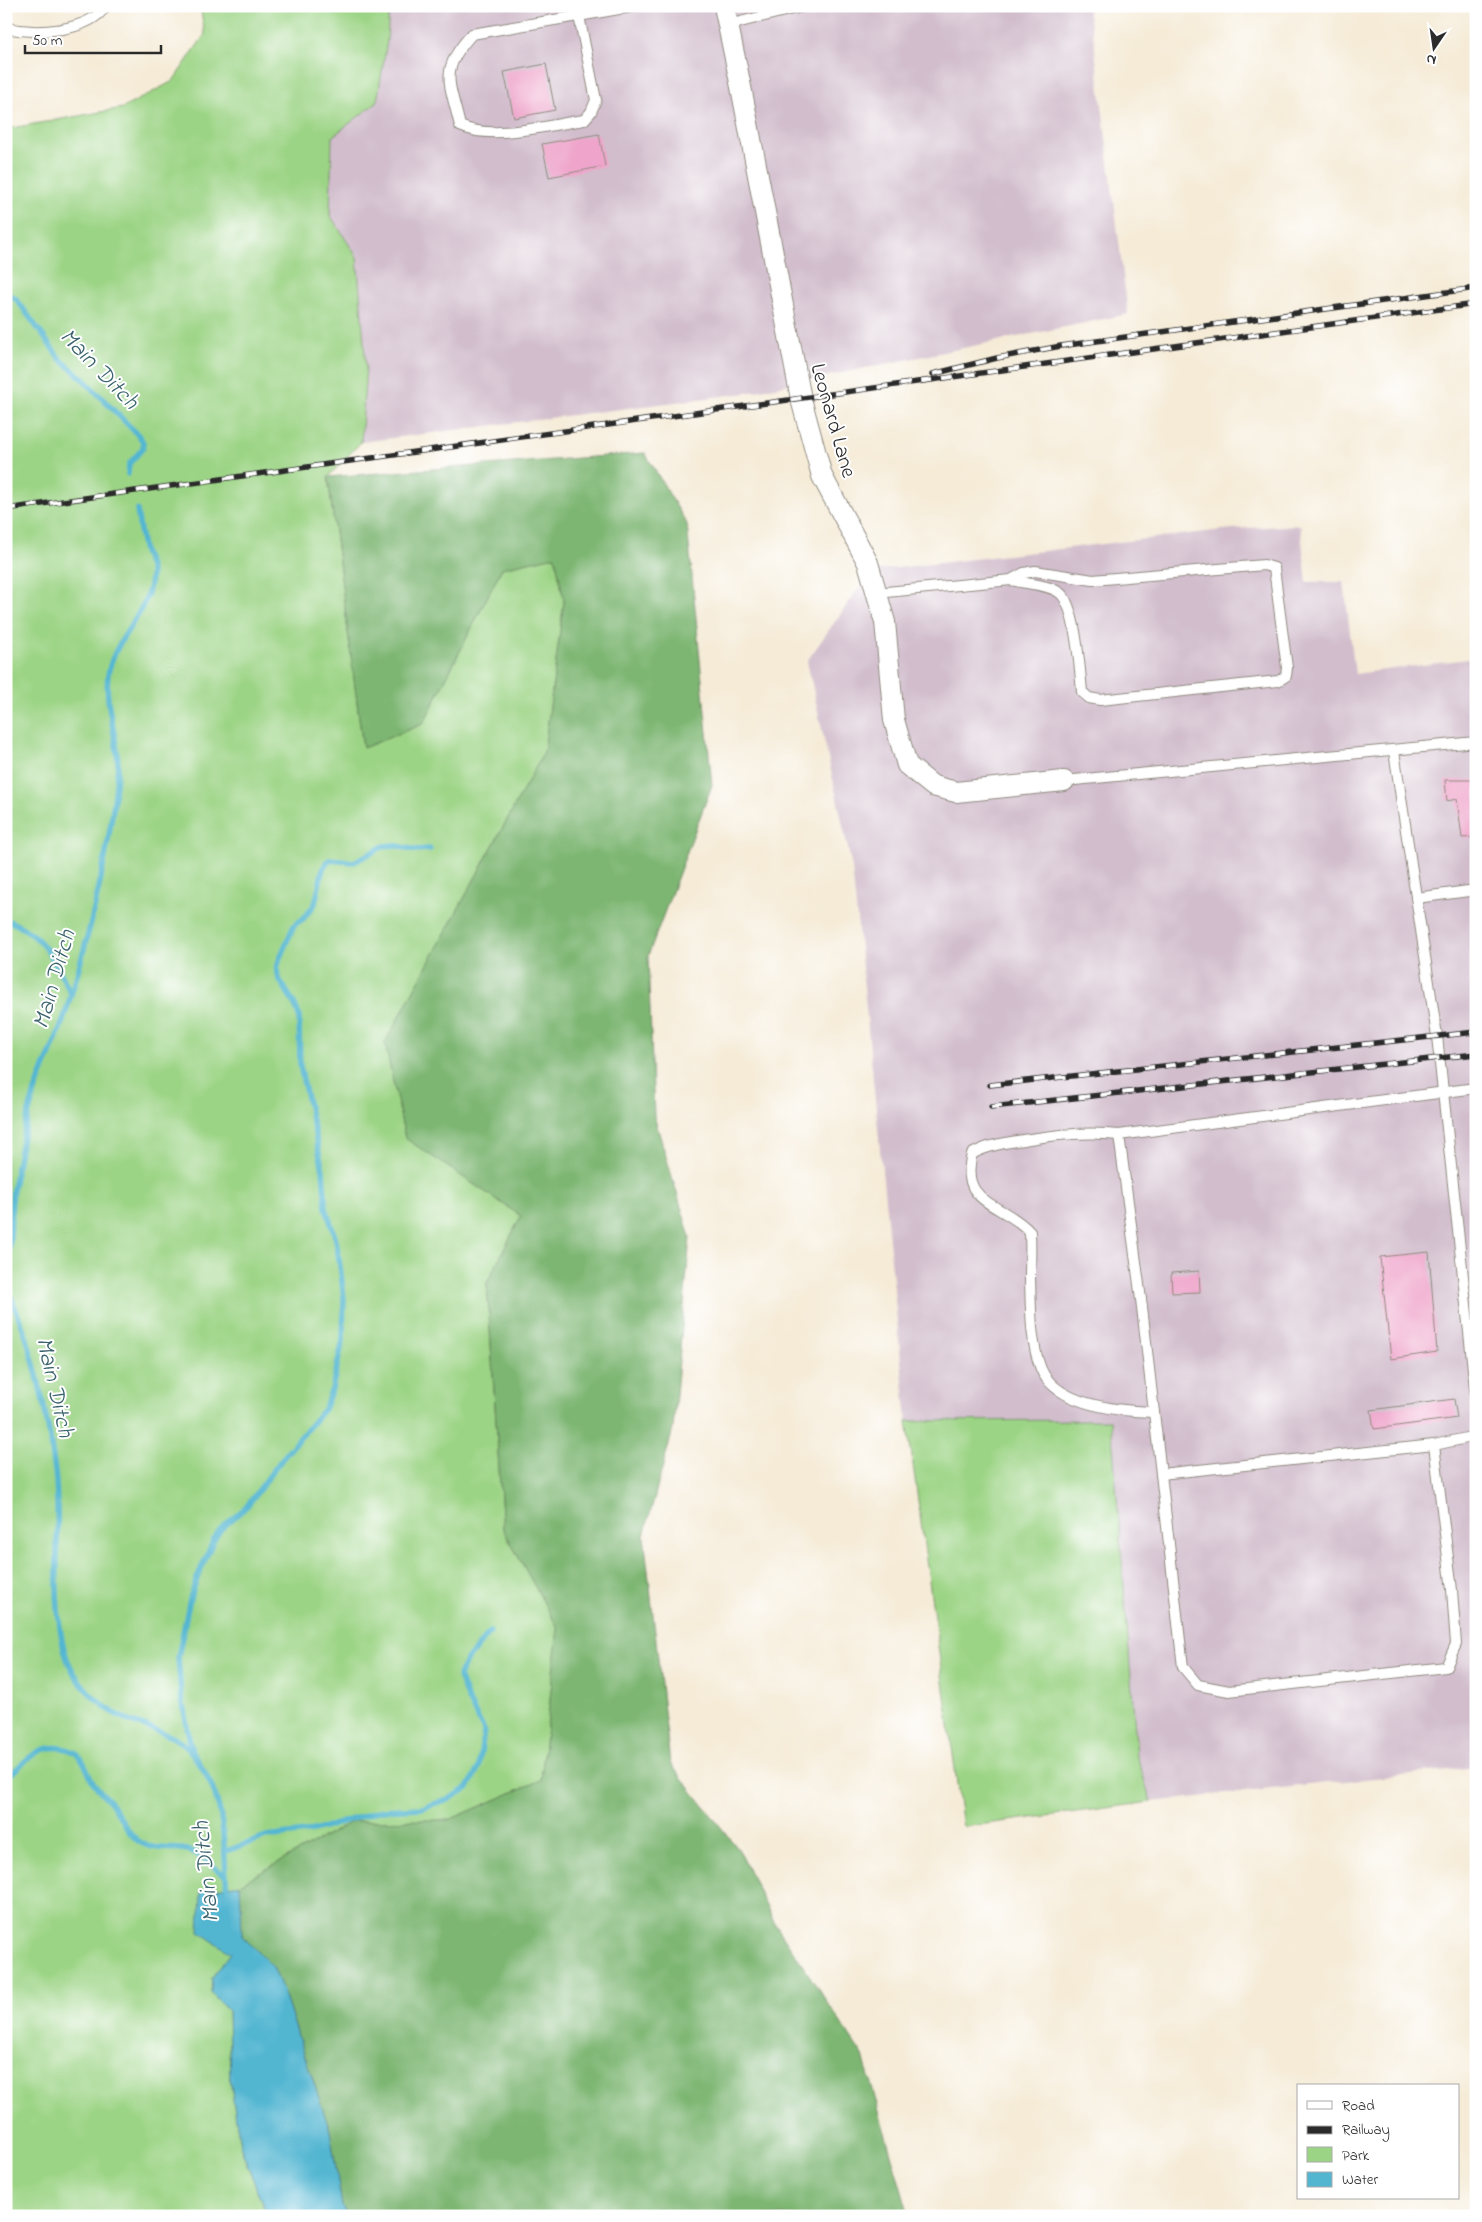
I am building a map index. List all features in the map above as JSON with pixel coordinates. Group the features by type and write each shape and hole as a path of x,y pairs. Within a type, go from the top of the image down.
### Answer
{"street":[{"name":"Leonard Lane","path":"726,16 801,399 822,476 868,563 884,622 894,720 907,765 933,786 956,792 1064,781"}],"lane":[{"path":"6,28 36,32 64,28 88,21 106,6"},
{"path":"579,16 596,100 591,112 584,120 489,134 472,132 460,126 448,74 452,61 472,34 637,6"},
{"path":"726,16 805,6"},
{"path":"876,593 1011,580 1043,587 1061,594 1072,612 1082,692 1089,698 1100,700 1240,686 1278,681 1286,676 1287,668 1274,568 1264,565 1093,580 1066,574 1035,571 1024,573 1011,580"},
{"path":"1064,781 1476,742"},
{"path":"1394,751 1444,1092 1476,1397"},
{"path":"1416,898 1476,890"},
{"path":"1154,1412 1113,1409 1078,1400 1054,1385 1042,1371 1035,1350 1030,1232 1022,1223 978,1197 971,1183 969,1165 972,1154 985,1146 1071,1133 1098,1132 1119,1135 1476,1088"},
{"path":"1119,1135 1154,1412 1182,1667 1198,1685 1229,1691 1446,1667 1456,1644 1452,1590 1434,1445"},
{"path":"1160,1474 1434,1445 1476,1436"}],"shaded area":[{"path":"379,6 1087,6 1093,34 1128,314 746,393 361,442 366,367 357,257 330,215 332,136"},
{"path":"1300,525 1307,582 1344,582 1355,674 1476,658 1476,1767 1151,1802 1137,1756 1111,1420 907,1421 852,867 807,661 871,571 1232,529"}],"green space":[{"path":"200,6 389,6 387,41 377,102 332,137 330,215 357,257 366,367 361,442 328,477 363,748 423,724 502,568 555,556 564,601 544,752 385,1043 405,1138 521,1216 487,1283 503,1529 558,1628 541,1780 449,1820 353,1821 240,1884 201,1891 220,1944 231,1953 212,1978 211,1992 228,2011 230,2078 240,2145 267,2216 6,2216 6,129 123,108 173,81 205,34"},
{"path":"645,453 687,524 712,785 648,956 654,1116 690,1237 673,1429 644,1536 670,1763 739,1850 775,1924 863,2056 909,2216 347,2216 342,2206 330,2131 282,1988 273,1967 242,1936 240,1884 353,1821 449,1820 541,1780 558,1628 503,1529 487,1283 521,1216 405,1138 385,1043 544,752 564,601 555,556 502,568 423,724 363,748 328,477"},
{"path":"1111,1420 1137,1756 1151,1802 963,1827 907,1421"}],"water":[{"path":"240,1884 242,1936 273,1967 282,1988 330,2131 342,2206 347,2216 267,2216 240,2145 230,2078 228,2011 211,1992 212,1978 231,1953 199,1932 201,1891"}],"building":[{"path":"546,64 555,110 514,118 504,72"},
{"path":"599,134 605,166 549,177 542,144"},
{"path":"1445,780 1476,780 1476,837 1462,838 1457,799 1447,801"},
{"path":"1429,1252 1437,1352 1391,1359 1380,1257"},
{"path":"1199,1271 1200,1292 1172,1293 1171,1273"},
{"path":"1454,1399 1457,1418 1374,1429 1371,1410"}],"waterway":[{"name":"Main Ditch","path":"6,292 17,300 60,359 82,378 139,436 143,442 143,448 129,464 128,474"},
{"name":"Main Ditch","path":"137,510 144,552 151,573 150,587 139,612 117,649 108,675 109,709 116,743 118,766 110,830 98,894 73,987 60,1028 36,1088 24,1132 13,1189 7,1280 36,1371 53,1454 57,1493 58,1605 64,1649 73,1671 80,1681 106,1708 127,1720 162,1732 186,1746 204,1770 212,1787 222,1820 227,1893"},
{"path":"192,1753 181,1694 178,1657 190,1598 198,1576 214,1539 221,1529 247,1506 282,1459 324,1409 332,1389 343,1340 344,1299 341,1273 336,1240 326,1208 323,1170 300,1066 299,1015 279,979 277,969 279,960 294,925 303,919 315,904 323,868 329,860 354,862 384,846 393,845 416,850 430,849"},
{"path":"6,920 30,932 39,940 59,970 71,994"},
{"path":"226,1851 266,1837 314,1831 381,1810 422,1808 451,1798 468,1788 479,1767 484,1730 468,1700 459,1676 466,1661 490,1632"},
{"path":"6,1778 29,1757 38,1752 49,1748 61,1748 72,1751 81,1758 93,1782 111,1803 137,1840 152,1847 188,1850 203,1858 226,1876"}],"railway":[{"path":"933,374 997,358 1061,346 1476,288"},
{"path":"6,509 1476,304"},
{"path":"990,1085 1476,1032"},
{"path":"991,1107 1476,1054"}]}
